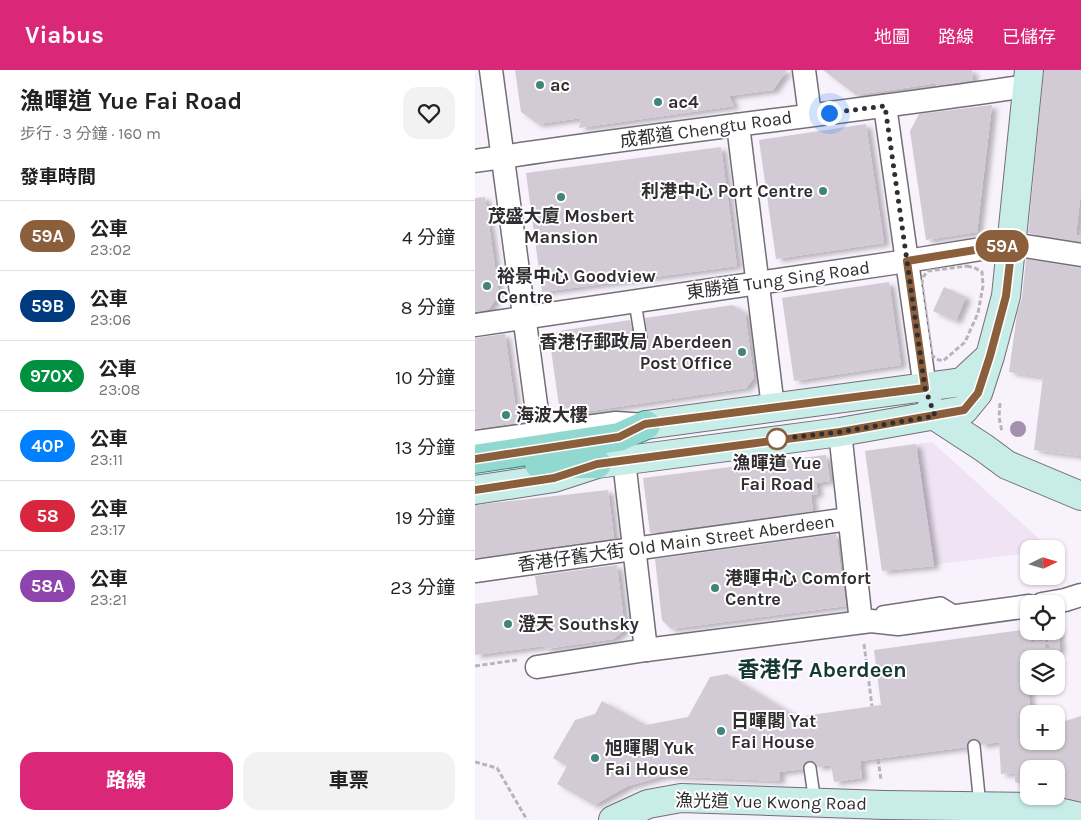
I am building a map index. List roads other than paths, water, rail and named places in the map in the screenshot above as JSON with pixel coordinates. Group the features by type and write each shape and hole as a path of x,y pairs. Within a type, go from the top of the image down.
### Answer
{"main road":[{"path":"984,448 975,421 978,393 1006,296 1028,78"},
{"path":"475,459 619,437 645,424 962,382 990,356"},
{"path":"925,388 935,416 1007,465 1081,496"},
{"path":"475,490 554,478 611,463 840,432 935,416 964,410 978,393"},
{"path":"475,472 547,463 611,463"},
{"name":"漁光道 Yue Kwong Road","path":"613,820 648,804 681,798 815,803 979,797 1036,807 1081,818"}],"street":[{"path":"491,70 540,434"},
{"path":"804,70 810,115"},
{"name":"成都道 Chengtu Road","path":"475,161 885,106 1028,78"},
{"path":"885,106 925,388"},
{"path":"738,125 773,407"},
{"name":"東勝道 Tung Sing Road","path":"475,325 1012,244 1081,254"},
{"path":"475,442 616,423 645,424"},
{"name":"香港仔舊大街 Old Main Street Aberdeen","path":"475,571 849,519 840,432"},
{"path":"611,463 633,550 646,650"},
{"path":"849,519 875,624"},
{"path":"1065,600 1081,595"},
{"path":"528,664 1020,607"}],"lane":[{"path":"635,302 641,339"},
{"path":"974,746 979,797"},
{"path":"810,768 815,803"}],"place":[{"name":"ac","path":"540,85"},
{"name":"ac4","path":"658,102"},
{"name":"利港中心 Port Centre","path":"823,191"},
{"name":"茂盛大廈 Mosbert Mansion","path":"561,197"},
{"name":"裕景中心 Goodview Centre","path":"487,286"},
{"name":"香港仔郵政局 Aberdeen Post Office","path":"742,352"},
{"name":"海波大樓","path":"506,415"},
{"name":"漁暉道 Yue Fai Road","path":"777,439"},
{"name":"港暉中心 Comfort Centre","path":"715,588"},
{"name":"澄天 Southsky","path":"508,624"},
{"name":"日暉閣 Yat Fai House","path":"721,731"},
{"name":"旭暉閣 Yuk Fai House","path":"595,758"}],"district":[{"name":"香港仔 Aberdeen","path":"822,669"}]}
